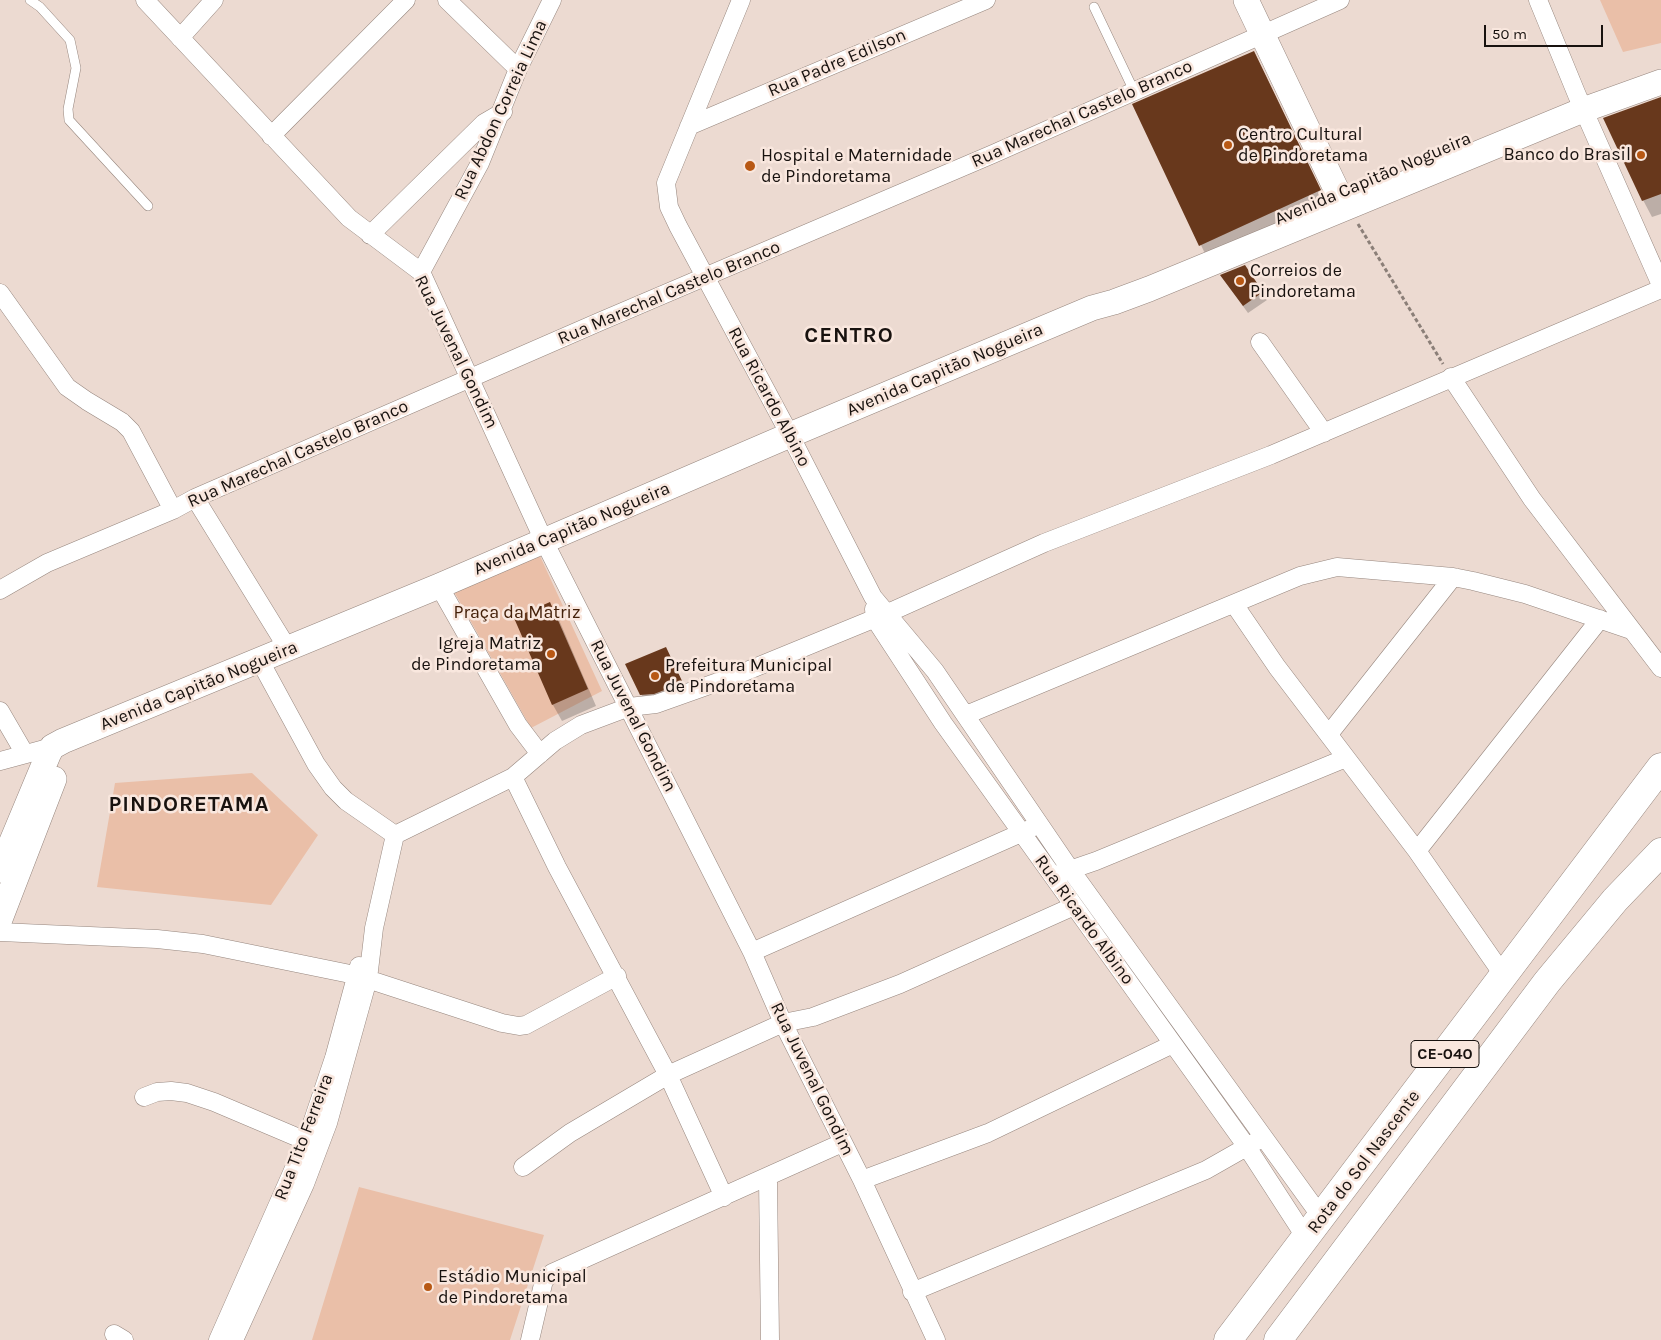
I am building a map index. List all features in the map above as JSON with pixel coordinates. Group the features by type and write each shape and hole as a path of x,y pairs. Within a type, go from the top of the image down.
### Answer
{"highway":[{"name":"Rota do Sol Nascente","path":"1228,1340 1661,767"},
{"name":"Rota do Sol Nascente","path":"1278,1340 1547,982 1615,900 1661,852"}],"main road":[{"path":"1246,0 1343,200"},
{"name":"Avenida Capitão Nogueira","path":"61,743 439,586 1092,308 1149,289 1343,200 1580,102 1661,65"},
{"name":"Avenida Capitão Nogueira","path":"1580,102 1661,82"},
{"path":"0,870 28,797 61,743"},
{"path":"0,919 61,743"}],"street":[{"name":"Rua Juvenal Gondim","path":"145,0 349,218 421,272 472,379 544,541 752,952 783,1022 842,1144 862,1180 912,1292 936,1340"},
{"path":"180,38 214,0"},
{"path":"271,136 406,0"},
{"path":"447,0 518,69"},
{"name":"Rua Abdon Correia Lima","path":"421,272 480,163 503,112 518,69 552,0"},
{"path":"689,126 741,0"},
{"name":"Rua Padre Edilson","path":"689,126 986,0"},
{"name":"Rua Marechal Castelo Branco","path":"0,590 48,563 173,510 196,498 599,322 706,278 1340,0"},
{"path":"1538,0 1580,102 1661,285"},
{"path":"370,235 484,122 503,112"},
{"name":"Rua Ricardo Albino","path":"689,126 666,183 666,197 678,226 790,435 882,616 943,723 1247,1147 1314,1228"},
{"path":"260,661 316,764 333,788 346,801 395,835 513,777 555,741 581,725 629,707 665,701 732,677 882,616 1044,543 1324,433 1451,377 1661,289"},
{"path":"0,293 68,386 87,401 122,422 131,431 173,510"},
{"path":"1260,342 1324,433"},
{"path":"1451,377 1532,499 1661,668"},
{"path":"196,498 288,649"},
{"path":"966,715 1300,576 1337,567 1453,577 1525,594 1631,630"},
{"path":"1329,734 1453,577"},
{"path":"439,586 521,730 540,754"},
{"path":"1234,604 1278,667 1417,851 1504,976"},
{"name":"Rua Ricardo Albino","path":"882,616 935,671 1070,869 1264,1137 1314,1228"},
{"path":"1417,851 1600,619"},
{"path":"0,711 25,754"},
{"path":"0,761 61,743"},
{"path":"1052,876 1096,861 1346,758"},
{"path":"513,777 557,867 617,976 668,1076 724,1197"},
{"path":"752,952 1022,834 1040,823"},
{"name":"Rua Tito Ferreira","path":"234,1340 305,1184 328,1123 395,835"},
{"path":"523,1167 570,1133 668,1076 783,1022 813,1017 900,984 1074,906"},
{"path":"0,932 157,939 203,944 362,977 502,1023 518,1026 526,1025 617,976"},
{"path":"1119,969 1134,957"},
{"name":"Rua Tito Ferreira","path":"218,1340 306,1141 362,977"},
{"path":"862,1180 988,1132 1174,1044"},
{"path":"144,1097 157,1092 187,1093 231,1109 306,1141"},
{"path":"912,1292 1206,1170 1264,1137"},
{"path":"530,1340 544,1280 552,1273 842,1144"},
{"path":"768,1178 770,1340"}],"lane":[{"path":"30,0 40,7 70,40 76,68 68,109 69,120 148,206"},
{"path":"1094,7 1134,91"}],"path":[{"path":"1343,200 1451,377"}],"green space":[{"path":"1600,0 1661,0 1661,43 1623,52"},
{"name":"Praça da Matriz","path":"540,556 602,691 531,728 453,590"},
{"path":"252,773 318,835 271,905 97,887 115,783"},
{"name":"Estádio Municipal de Pindoretama","path":"359,1187 544,1235 510,1340 312,1340"}],"building":[{"name":"Centro Cultural de Pindoretama","path":"1254,51 1321,190 1199,246 1132,104"},
{"name":"Banco do Brasil","path":"1661,97 1661,194 1642,201 1603,118"},
{"name":"Correios de Pindoretama","path":"1245,265 1263,292 1243,306 1220,275"},
{"name":"Igreja Matriz de Pindoretama","path":"550,602 588,689 552,705 514,618"},
{"name":"Prefeitura Municipal de Pindoretama","path":"666,647 683,683 654,694 640,695 625,664"}],"place":[{"name":"Centro Cultural de Pindoretama","path":"1228,145"},
{"name":"Banco do Brasil","path":"1641,155"},
{"name":"Hospital e Maternidade de Pindoretama","path":"750,166"},
{"name":"Correios de Pindoretama","path":"1240,281"},
{"name":"Igreja Matriz de Pindoretama","path":"551,654"},
{"name":"Prefeitura Municipal de Pindoretama","path":"655,676"},
{"name":"Estádio Municipal de Pindoretama","path":"428,1287"}],"district":[{"name":"CENTRO","path":"849,336"},
{"name":"PINDORETAMA","path":"189,805"}]}
